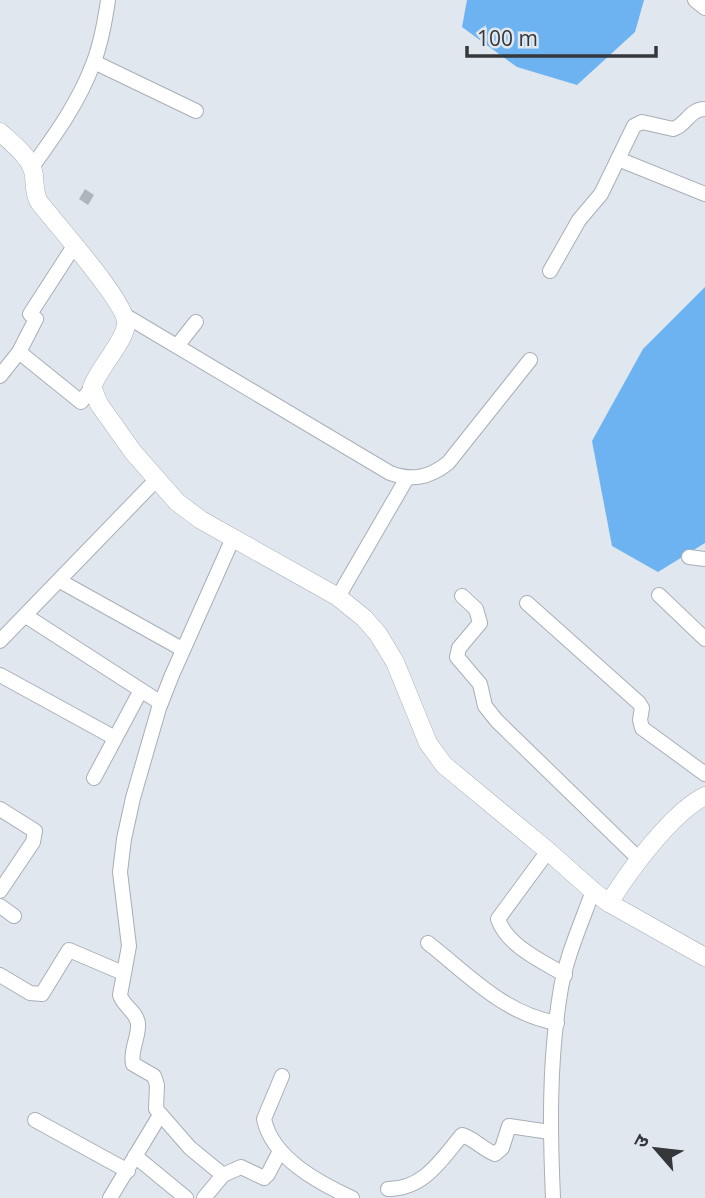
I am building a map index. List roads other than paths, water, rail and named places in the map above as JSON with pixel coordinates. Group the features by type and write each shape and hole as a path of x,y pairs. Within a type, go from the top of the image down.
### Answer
{"street":[{"path":"32,167 71,109 94,62 108,0"},
{"path":"695,0 705,8"},
{"path":"94,62 196,111"},
{"path":"550,271 579,220 601,194 637,123 647,122 673,129 682,125 695,110 705,109"},
{"path":"0,132 19,149 32,167 35,195 126,316 390,473 407,478 427,476 448,463 530,360"},
{"path":"618,159 705,194"},
{"path":"0,376 19,352 36,319 30,314 74,246"},
{"path":"19,352 81,402 125,331 126,316"},
{"path":"177,346 196,322"},
{"path":"92,387 99,404 156,480 177,502 201,520 338,597 364,618 384,644 406,686 421,728 434,753 463,781 609,903 705,957"},
{"path":"338,597 407,478"},
{"path":"0,641 156,480"},
{"path":"223,1175 190,1148 160,1115 155,1105 155,1076 132,1063 138,1024 121,1000 129,946 120,882 124,839 133,798 161,703 182,649 233,538"},
{"path":"690,557 705,559"},
{"path":"60,581 182,649"},
{"path":"659,595 704,635"},
{"path":"462,596 476,609 480,622 459,648 457,657 480,684 485,706 506,731 640,860"},
{"path":"527,603 639,704 642,728 705,774"},
{"path":"26,616 161,703"},
{"path":"0,676 115,738"},
{"path":"94,778 141,690"},
{"path":"609,903 626,875 679,813 705,796"},
{"path":"0,809 35,831 35,835 0,891"},
{"path":"548,851 498,919 516,944 565,975"},
{"path":"553,1198 551,1074 560,992 573,945 593,891"},
{"path":"0,906 14,916"},
{"path":"428,943 510,1008 527,1016 557,1023"},
{"path":"0,975 30,993 42,994 69,950 123,973"},
{"path":"282,1076 264,1119 268,1134 280,1151 344,1196"},
{"path":"110,1198 160,1115"},
{"path":"35,1120 128,1171"},
{"path":"388,1189 399,1189 417,1183 430,1174 462,1135 472,1138 488,1152 495,1154 502,1147 509,1126 550,1132"},
{"path":"204,1198 223,1175 241,1167 266,1177 280,1151"},
{"path":"135,1156 186,1198"}],"water":[{"path":"467,0 644,0 635,32 577,85 517,67 462,27"},
{"path":"705,287 705,543 658,572 612,546 592,441 643,349"}]}
